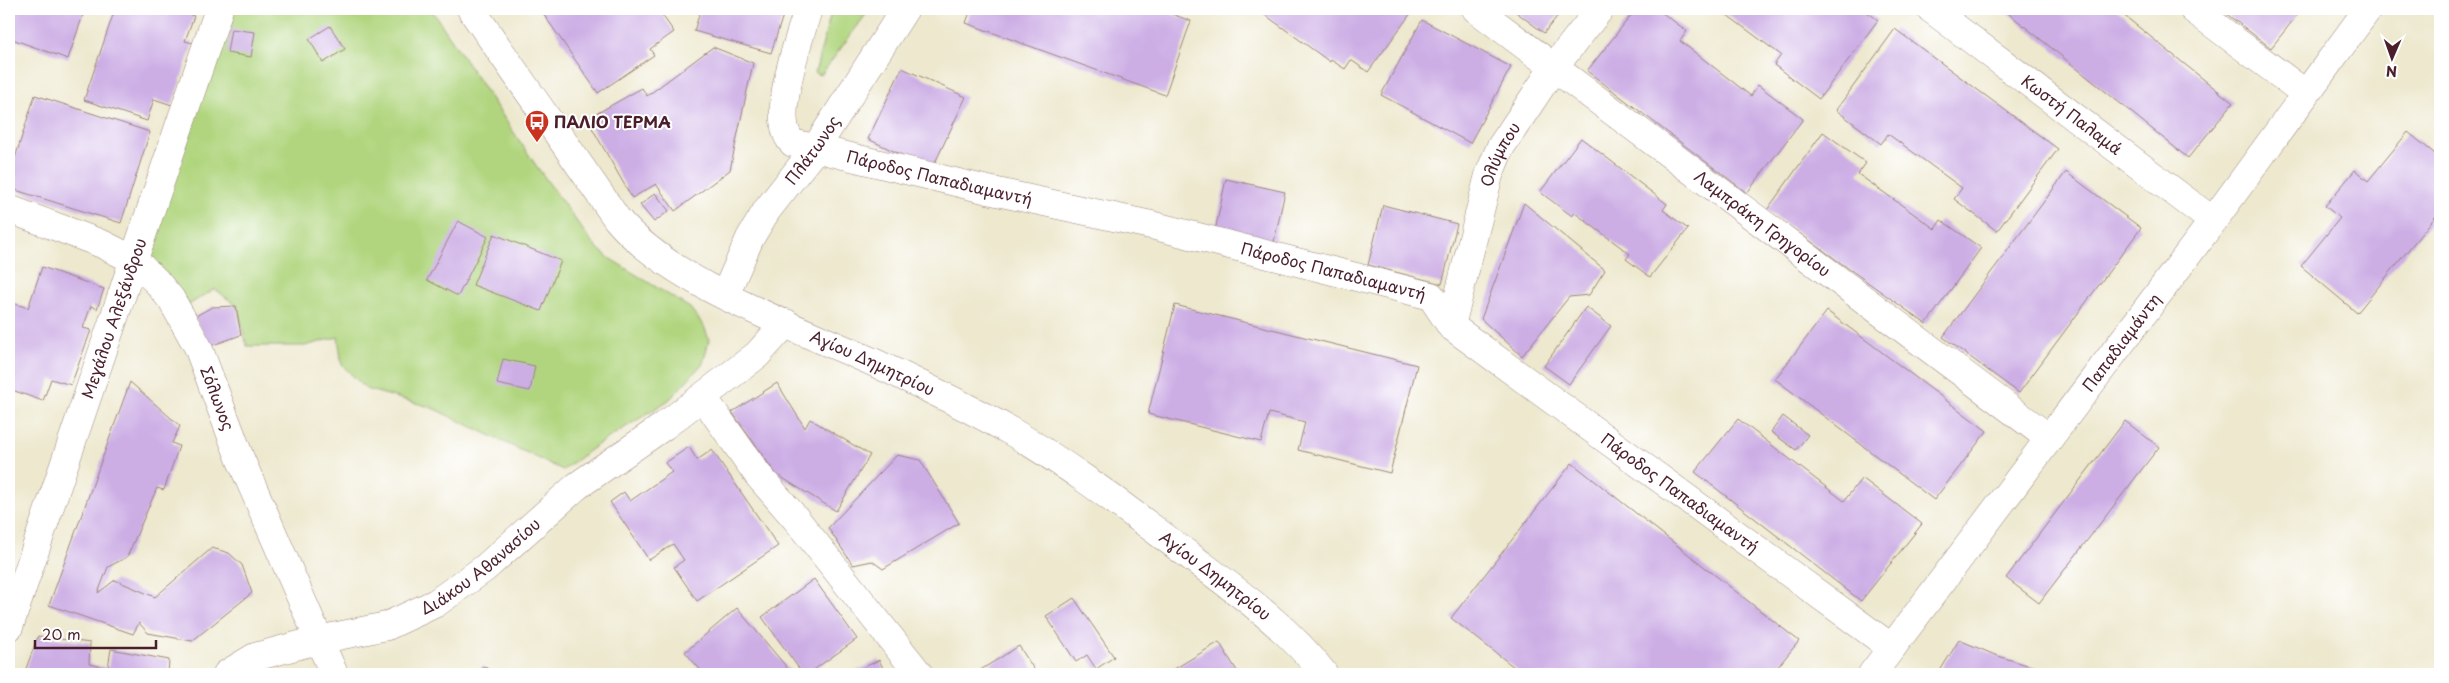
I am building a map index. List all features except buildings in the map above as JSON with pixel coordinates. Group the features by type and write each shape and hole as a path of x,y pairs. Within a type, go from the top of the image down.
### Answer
{"street":[{"name":"Μεγάλου Αλεξάνδρου","path":"9,627 219,9"},
{"name":"Αγίου Δημητρίου","path":"471,9 592,184 631,236 663,260 725,295 971,410 1014,433 1062,464 1173,543 1271,619 1312,659 1324,674"},
{"name":"Πάροδος Παπαδιαμαντή","path":"808,9 786,86 782,124 787,138 793,143 988,190 1151,225 1432,296 1451,326 1892,648"},
{"name":"Πλάτωνος","path":"725,295 750,238 767,210 814,149 905,9"},
{"name":"Λαμπράκη Γρηγορίου","path":"1476,9 2049,438"},
{"name":"Ολύμπου","path":"1451,326 1493,164 1500,148 1554,67 1600,9"},
{"name":"Κωστή Παλαμά","path":"1931,9 2213,221"},
{"path":"2193,9 2306,94"},
{"name":"Παπαδιαμάντη","path":"1872,674 2213,221 2368,9"},
{"name":"Σόλωνος","path":"9,209 86,237 134,260 156,281 171,299 198,347 240,458 334,674"},
{"name":"Διάκου Αθανασίου","path":"227,674 255,657 318,640 387,626 436,603 486,568 577,486 703,397 757,355 786,323"},
{"path":"703,397 758,475 796,519 920,674"}],"green space":[{"path":"227,9 431,9 535,164 593,244 609,258 690,308 704,326 709,340 703,363 669,400 594,447 563,470 430,407 366,389 342,365 338,337 305,346 247,346 237,306 215,289 185,307 144,254"},
{"path":"832,9 870,9 821,75 815,73"}],"place":[{"name":"ΠΑΛΙΟ ΤΕΡΜΑ","path":"537,143"}]}
